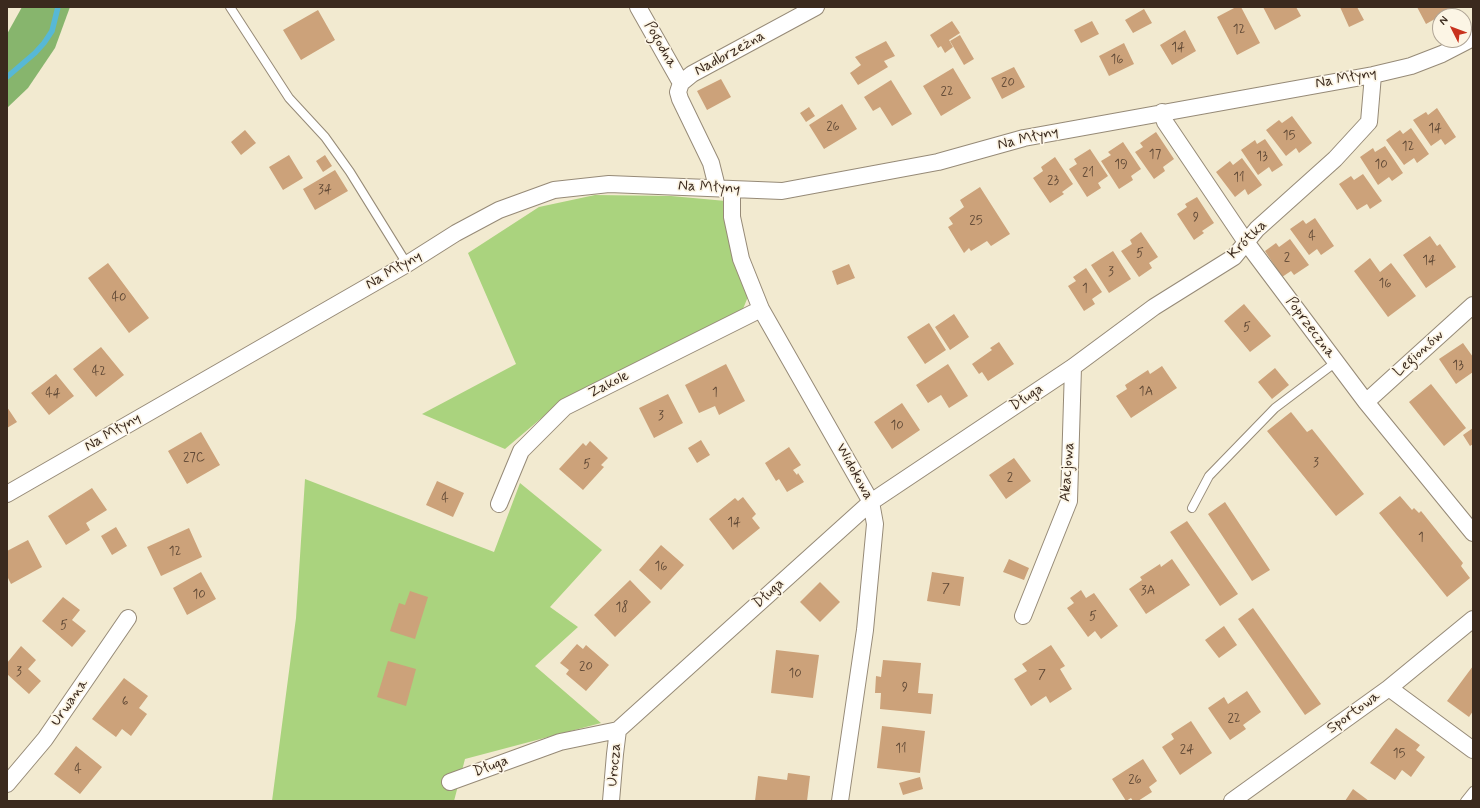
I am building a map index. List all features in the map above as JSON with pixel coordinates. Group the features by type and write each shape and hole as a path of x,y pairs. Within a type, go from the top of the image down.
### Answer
{"street":[{"name":"Pogodna","path":"638,7 681,82"},
{"name":"Nadbrzeżna","path":"725,189 680,99 678,92 681,82 692,74 816,7"},
{"name":"Na Młyny","path":"7,494 407,264 456,233 499,210 554,190 609,184 782,191 938,162 1024,138 1373,75 1411,66 1442,54 1473,38"},
{"name":"Krótka","path":"1073,367 1154,307 1234,257 1258,229 1335,159 1369,122 1373,75"},
{"name":"Poprzeczna","path":"1162,112 1166,122 1246,242 1366,402 1473,534"},
{"name":"Widokowa","path":"725,189 741,259 760,309 871,502 875,524 866,623 840,801"},
{"name":"Legionów","path":"1366,402 1473,305"},
{"name":"Zakole","path":"499,504 521,451 565,407 760,309"},
{"name":"Długa","path":"450,782 560,742 618,730 871,502 1073,367"},
{"name":"Akacjowa","path":"1023,616 1069,501 1073,367"},
{"name":"Urwana","path":"7,784 44,739 128,618"},
{"name":"Sportowa","path":"1232,801 1388,688 1473,619"},
{"path":"1388,688 1473,750"},
{"name":"Urocza","path":"611,801 618,730"}],"lane":[{"path":"230,7 289,98 325,137 350,172 407,264"},
{"path":"1192,508 1209,476 1275,408 1336,362"},
{"path":"1464,801 1473,791"}],"green space":[{"path":"22,7 70,7 55,48 28,88 7,108 7,34"},
{"path":"595,195 671,196 726,201 749,294 741,314 551,410 505,449 422,414 516,364 468,253 539,207"},
{"path":"305,479 494,552 520,483 602,550 550,607 578,627 535,666 601,723 465,759 454,801 272,801 296,618"}],"building":[{"path":"1236,7 1241,7 1260,43 1237,55 1217,17"},
{"path":"1263,7 1296,7 1301,16 1275,30"},
{"path":"1340,7 1357,7 1364,20 1349,27"},
{"path":"1417,7 1456,7 1432,8 1432,21 1426,24"},
{"path":"1144,9 1152,23 1133,33 1125,20"},
{"path":"318,10 335,40 301,60 283,30"},
{"path":"952,21 960,33 949,40 953,47 945,53 941,46 938,48 930,35"},
{"path":"1092,21 1099,34 1081,43 1074,30"},
{"path":"1185,30 1196,51 1172,65 1160,45"},
{"path":"960,35 974,59 964,65 950,41"},
{"path":"886,41 895,56 884,61 888,67 858,85 850,73 861,65 855,57"},
{"path":"1124,43 1134,64 1109,76 1099,56"},
{"path":"1014,67 1025,87 1002,99 991,78"},
{"path":"953,68 971,98 941,116 923,86"},
{"path":"721,79 731,97 707,110 697,91"},
{"path":"891,80 912,114 892,126 880,107 873,111 864,97"},
{"path":"842,104 857,129 824,149 809,125"},
{"path":"809,107 815,116 806,122 800,113"},
{"path":"1437,108 1456,137 1445,145 1441,139 1431,146 1413,120 1426,112 1428,115"},
{"path":"1292,116 1312,143 1299,153 1296,148 1286,156 1266,130 1279,120 1282,123"},
{"path":"1411,128 1429,154 1417,163 1414,158 1404,165 1386,140 1400,130 1403,134"},
{"path":"245,130 256,143 241,155 231,142"},
{"path":"1156,132 1174,159 1163,167 1165,171 1154,179 1135,152 1143,147 1140,143"},
{"path":"1265,139 1283,165 1272,172 1269,167 1258,175 1241,150 1255,140 1257,144"},
{"path":"1123,142 1141,169 1131,176 1133,180 1119,189 1101,161 1111,155 1108,152"},
{"path":"1385,146 1403,173 1392,181 1389,177 1378,185 1360,157 1373,148 1375,152"},
{"path":"1090,149 1108,176 1098,183 1101,188 1087,197 1069,169 1077,164 1074,159"},
{"path":"289,155 303,178 283,190 269,167"},
{"path":"325,155 332,166 323,172 316,161"},
{"path":"1055,157 1073,184 1062,192 1064,194 1050,203 1033,178 1043,171 1041,167"},
{"path":"1242,158 1262,185 1248,195 1245,189 1235,197 1216,172 1230,161 1233,165"},
{"path":"335,170 348,191 315,210 303,189"},
{"path":"1363,174 1382,201 1370,209 1367,204 1357,210 1339,184 1351,176 1354,180"},
{"path":"980,187 1010,234 991,246 987,241 971,251 969,248 964,253 948,227 953,224 949,218 964,207 960,200"},
{"path":"1197,197 1214,223 1202,231 1204,233 1194,240 1177,214 1187,207 1185,204"},
{"path":"1315,218 1334,246 1321,255 1317,249 1309,255 1290,229 1303,220 1306,224"},
{"path":"1141,232 1158,257 1149,263 1152,268 1139,277 1121,251 1132,244 1130,240"},
{"path":"1430,236 1437,246 1440,244 1456,267 1426,288 1403,255"},
{"path":"1290,239 1309,265 1294,275 1291,271 1282,277 1265,251 1276,243 1279,247"},
{"path":"1113,251 1131,279 1109,293 1091,265"},
{"path":"1370,258 1380,272 1391,263 1416,296 1388,317 1354,271"},
{"path":"108,263 149,318 129,333 88,278"},
{"path":"849,264 855,278 837,285 832,271"},
{"path":"1086,268 1102,292 1092,299 1095,304 1084,311 1068,286 1076,281 1073,277"},
{"path":"1244,304 1271,336 1250,352 1224,321"},
{"path":"954,314 969,337 950,350 935,327"},
{"path":"929,323 946,350 925,364 907,337"},
{"path":"999,342 1014,364 988,381 982,372 979,374 972,364 992,350 990,348"},
{"path":"1463,343 1473,357 1473,372 1456,384 1439,359"},
{"path":"101,347 124,375 96,397 73,369"},
{"path":"726,364 745,401 719,415 715,406 699,413 685,385"},
{"path":"948,364 968,396 949,408 941,395 928,403 916,385"},
{"path":"1162,366 1177,388 1131,418 1116,396 1127,389 1125,385 1148,370 1150,374"},
{"path":"1275,368 1289,385 1272,399 1258,382"},
{"path":"56,374 74,396 49,415 31,393"},
{"path":"1431,384 1466,428 1444,446 1409,402"},
{"path":"668,394 683,423 654,438 639,408"},
{"path":"902,403 920,430 892,449 874,422"},
{"path":"7,407 17,422 7,428"},
{"path":"1291,412 1307,432 1312,429 1364,494 1336,516 1267,431"},
{"path":"1473,428 1473,444 1470,446 1463,435"},
{"path":"201,432 220,465 187,484 168,451"},
{"path":"701,440 710,455 697,463 688,448"},
{"path":"590,441 608,458 601,465 604,467 583,490 559,469 583,443 586,446"},
{"path":"789,447 801,465 793,470 797,475 798,473 804,482 787,492 779,479 776,481 765,463"},
{"path":"1014,458 1031,481 1006,499 989,475"},
{"path":"437,481 464,493 453,517 426,505"},
{"path":"92,488 107,510 86,523 90,530 66,545 48,516"},
{"path":"1400,496 1412,510 1414,508 1419,513 1421,511 1463,563 1461,566 1470,578 1447,597 1379,513"},
{"path":"743,497 756,514 752,518 760,528 733,550 709,519 735,498 738,501"},
{"path":"1225,502 1270,570 1252,581 1208,514"},
{"path":"1187,521 1238,594 1220,606 1170,532"},
{"path":"116,527 127,546 112,555 101,536"},
{"path":"189,528 202,557 161,576 147,547"},
{"path":"28,540 42,567 11,584 7,576 7,551"},
{"path":"661,545 684,565 661,590 639,570"},
{"path":"1009,559 1029,568 1024,580 1003,572"},
{"path":"1172,559 1190,585 1146,614 1129,589 1142,580 1140,577 1160,564 1161,567"},
{"path":"201,572 216,599 187,615 173,588"},
{"path":"932,572 964,577 960,606 927,601"},
{"path":"630,580 651,602 615,637 594,615"},
{"path":"820,582 840,602 820,622 800,602"},
{"path":"1081,590 1086,598 1094,593 1118,626 1101,639 1095,631 1088,637 1067,608 1074,603 1070,598"},
{"path":"410,591 428,597 415,639 390,631 399,603 405,605"},
{"path":"63,597 80,610 72,620 86,631 72,647 42,621"},
{"path":"1253,608 1321,704 1305,715 1238,619"},
{"path":"1224,626 1237,645 1219,658 1205,640"},
{"path":"577,644 583,649 586,645 609,665 586,691 566,674 569,670 560,663"},
{"path":"1051,645 1065,666 1060,669 1072,689 1050,703 1046,696 1031,706 1014,679 1027,671 1022,664"},
{"path":"21,646 36,660 28,669 41,681 29,694 7,674 7,663"},
{"path":"776,650 819,655 813,698 771,693"},
{"path":"883,660 921,663 918,693 933,694 931,714 880,709 881,693 875,693 876,676 881,677"},
{"path":"388,661 416,669 406,706 377,697"},
{"path":"1473,666 1473,711 1469,717 1447,701"},
{"path":"124,678 148,696 139,708 147,714 131,736 122,729 116,737 92,719"},
{"path":"1247,691 1261,712 1243,725 1246,729 1230,740 1208,708 1224,697 1228,704"},
{"path":"1191,721 1212,753 1180,775 1162,747 1174,739 1171,734"},
{"path":"882,726 925,731 920,773 877,768"},
{"path":"1396,728 1420,745 1416,750 1425,757 1411,777 1402,770 1395,780 1370,763"},
{"path":"76,746 102,767 80,794 54,774"},
{"path":"1143,759 1157,781 1149,787 1152,792 1138,801 1133,801 1131,798 1126,801 1112,779"},
{"path":"788,773 810,776 807,801 755,801 758,776 787,780"},
{"path":"920,777 923,789 903,795 899,783"},
{"path":"1353,789 1369,801 1345,801"}],"waterway":[{"path":"7,77 35,53 44,43 52,31 58,7"}]}
